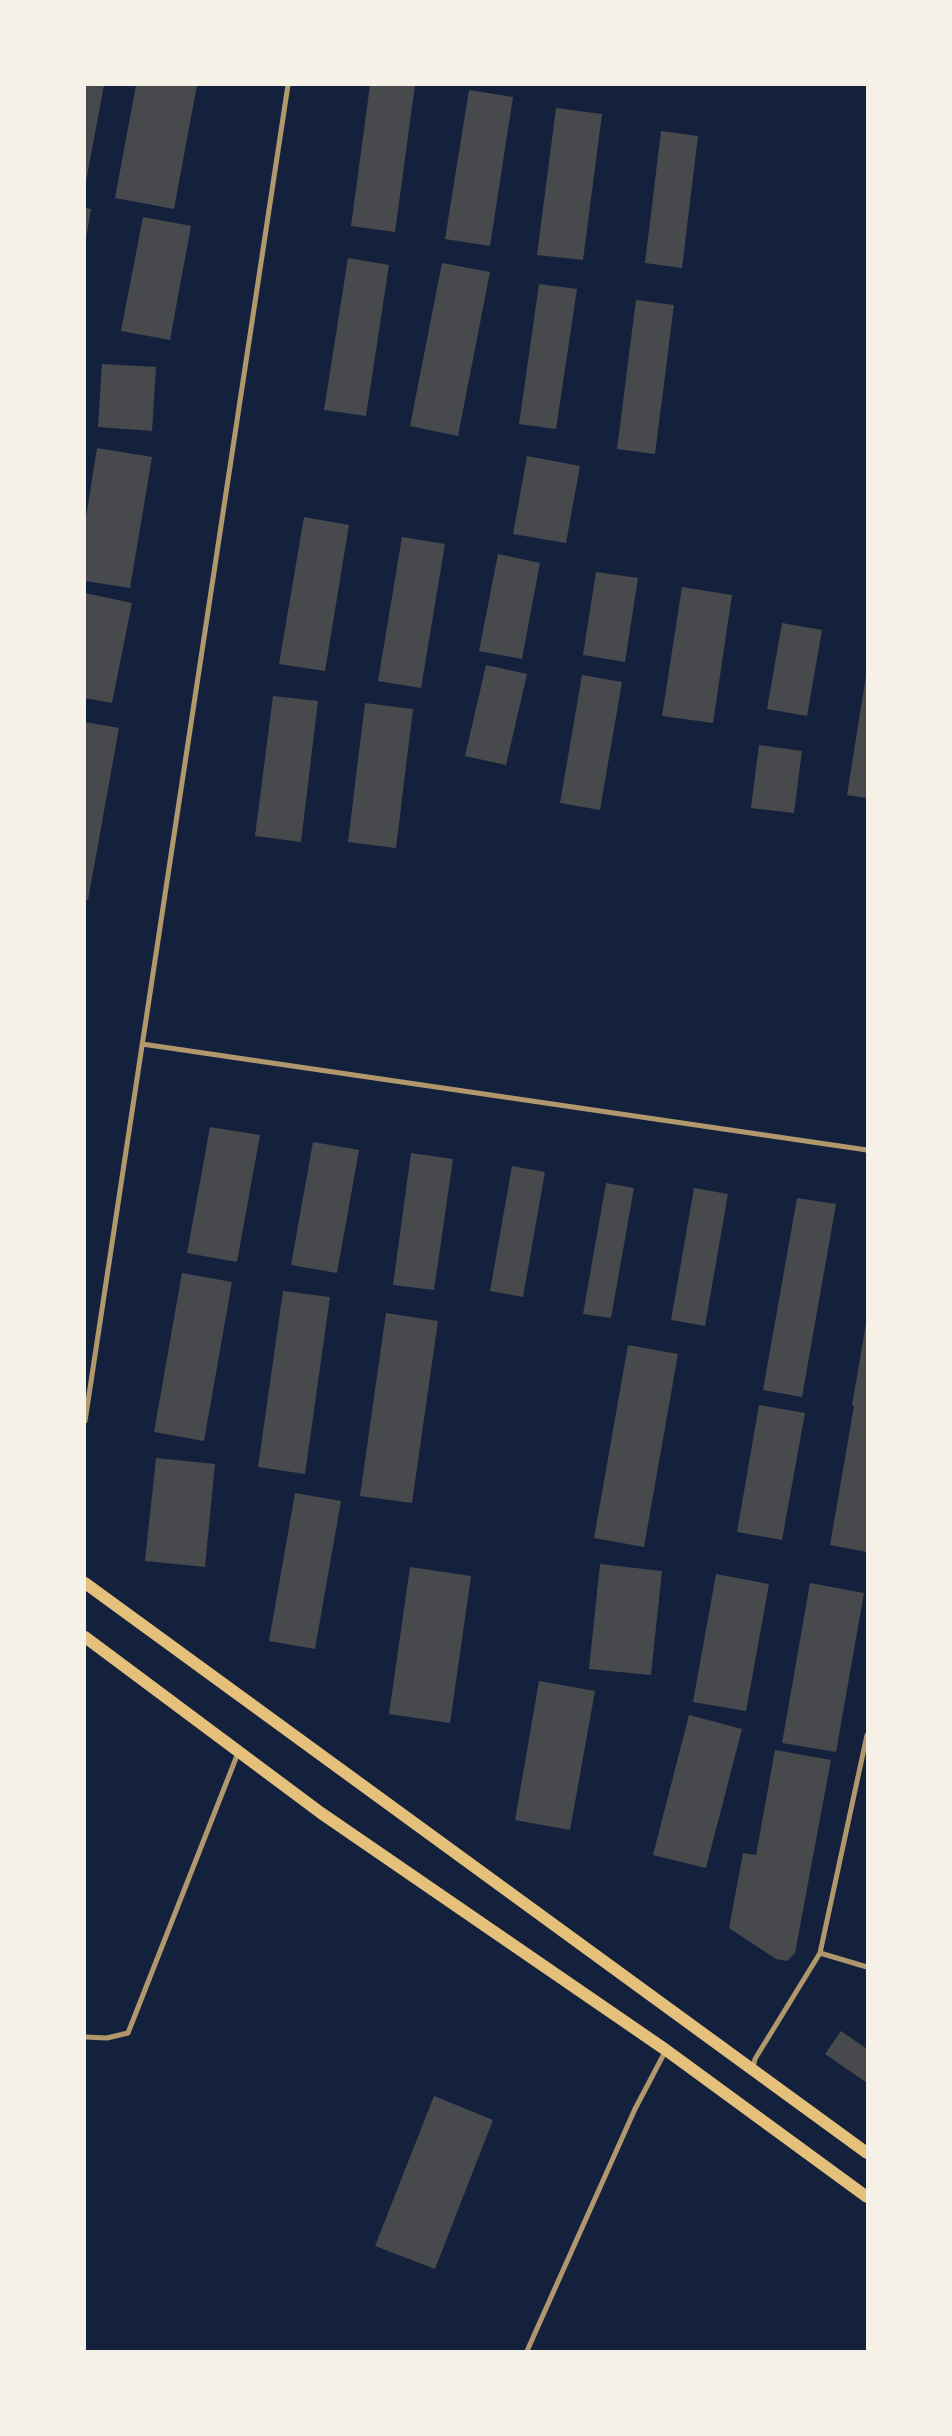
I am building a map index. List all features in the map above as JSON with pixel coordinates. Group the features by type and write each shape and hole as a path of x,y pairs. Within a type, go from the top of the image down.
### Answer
{"main road":[{"path":"85,1583 867,2153"},
{"path":"85,1637 238,1753 321,1813 666,2050 867,2197"}],"street":[{"path":"85,1421 288,85"},
{"path":"142,1044 867,1150"},
{"path":"752,2070 755,2060 820,1953 867,1735"},
{"path":"85,2037 108,2038 128,2033 238,1753"},
{"path":"820,1953 867,1966"},
{"path":"527,2351 635,2109 666,2050"}],"building":[{"path":"85,85 104,85 86,181 85,181"},
{"path":"136,85 197,85 174,209 115,198"},
{"path":"370,85 415,85 395,232 351,226"},
{"path":"469,90 513,97 490,246 445,239"},
{"path":"556,108 602,114 583,260 537,255"},
{"path":"661,131 698,136 682,268 645,263"},
{"path":"85,208 91,209 86,239 85,239"},
{"path":"143,217 191,226 170,340 121,331"},
{"path":"348,258 389,265 366,416 324,410"},
{"path":"442,263 490,272 458,436 410,426"},
{"path":"539,284 577,289 556,429 519,424"},
{"path":"636,300 674,305 655,454 617,449"},
{"path":"102,364 156,367 152,431 98,427"},
{"path":"97,448 152,457 130,588 85,581 85,524"},
{"path":"527,456 580,466 566,543 513,534"},
{"path":"304,517 349,525 325,671 279,664"},
{"path":"402,537 445,544 421,688 378,681"},
{"path":"498,554 540,563 522,659 479,651"},
{"path":"596,572 638,578 625,662 583,655"},
{"path":"682,587 732,595 713,723 662,716"},
{"path":"85,593 132,603 112,703 85,698"},
{"path":"782,623 822,630 807,716 767,709"},
{"path":"486,665 527,674 506,765 465,756"},
{"path":"582,675 622,682 600,810 560,803"},
{"path":"867,676 867,798 847,795"},
{"path":"273,696 318,701 301,842 255,836"},
{"path":"365,703 413,709 396,848 348,842"},
{"path":"85,722 119,728 88,900 85,900"},
{"path":"759,745 802,751 794,813 751,808"},
{"path":"210,1127 260,1135 237,1262 187,1253"},
{"path":"313,1142 359,1150 337,1273 291,1265"},
{"path":"411,1153 453,1159 434,1290 393,1285"},
{"path":"512,1166 545,1172 523,1297 490,1291"},
{"path":"606,1183 634,1188 611,1318 583,1314"},
{"path":"694,1188 728,1194 705,1326 671,1320"},
{"path":"797,1198 836,1204 802,1397 763,1390"},
{"path":"182,1273 232,1282 204,1441 154,1432"},
{"path":"283,1291 330,1297 305,1474 258,1467"},
{"path":"386,1313 438,1321 412,1503 360,1496"},
{"path":"867,1324 867,1552 830,1545"},
{"path":"628,1345 678,1354 644,1547 594,1538"},
{"path":"759,1405 805,1413 782,1540 737,1532"},
{"path":"156,1458 215,1464 205,1567 145,1561"},
{"path":"295,1493 341,1501 315,1649 269,1641"},
{"path":"600,1564 662,1571 651,1675 589,1669"},
{"path":"410,1567 471,1576 450,1723 389,1714"},
{"path":"716,1574 769,1584 746,1711 693,1702"},
{"path":"810,1583 864,1593 836,1752 782,1743"},
{"path":"539,1681 595,1691 570,1830 515,1820"},
{"path":"689,1715 742,1729 706,1868 653,1855"},
{"path":"775,1750 831,1760 795,1953 787,1961 776,1959 729,1928 743,1853 756,1855"},
{"path":"841,2031 867,2049 867,2083 825,2054"},
{"path":"434,2096 493,2120 435,2269 375,2246"}]}
